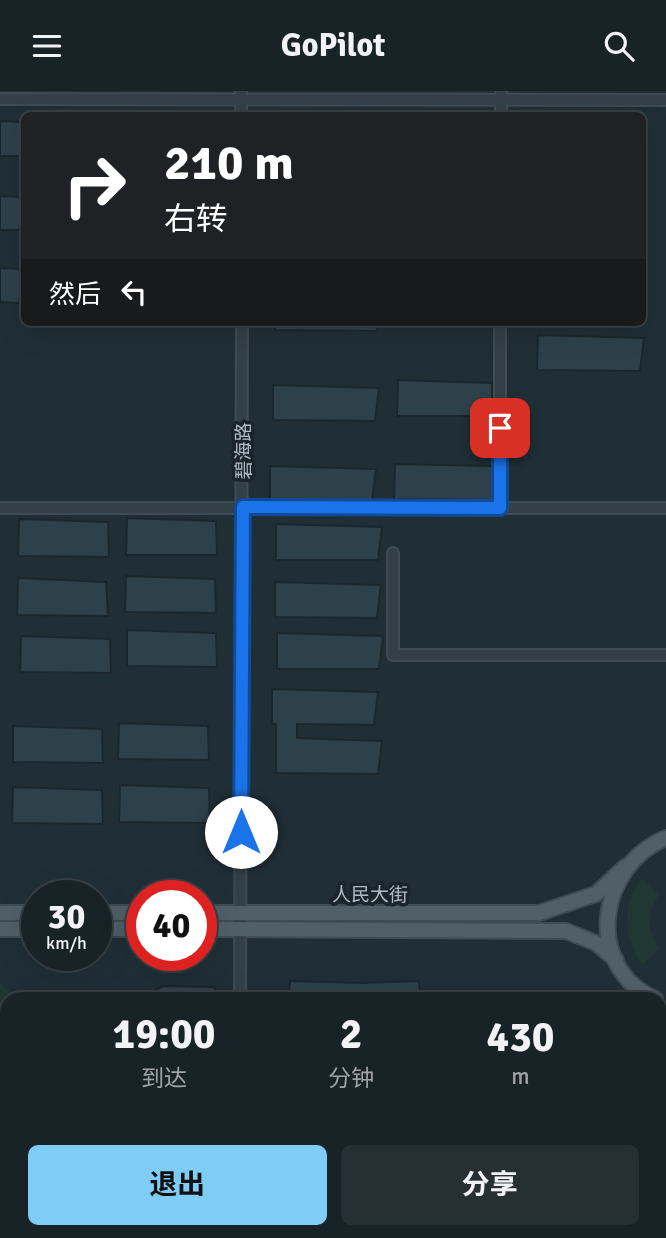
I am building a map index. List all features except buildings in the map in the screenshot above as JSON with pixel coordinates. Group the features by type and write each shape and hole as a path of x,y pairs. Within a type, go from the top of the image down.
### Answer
{"main road":[{"name":"人民大街","path":"217,913 539,913 596,894 642,850 665,837"},
{"path":"625,867 612,890 607,912 608,937 615,960 629,980 644,992"},
{"path":"0,913 21,913"},
{"path":"0,929 21,929"},
{"name":"人民大街","path":"217,929 566,931 596,943 615,960"}],"street":[{"path":"0,99 501,95 666,100"},
{"name":"碧海路","path":"240,992 242,326"},
{"path":"500,326 500,508"},
{"path":"0,508 666,508"},
{"path":"393,553 393,655 666,655"}],"green space":[{"path":"642,878 659,895 652,908 650,921 652,935 659,948 643,965 631,944 627,922 630,899"},
{"path":"0,983 9,992 0,992"}],"route":[{"path":"241,832 243,507 500,508 500,428"}]}
